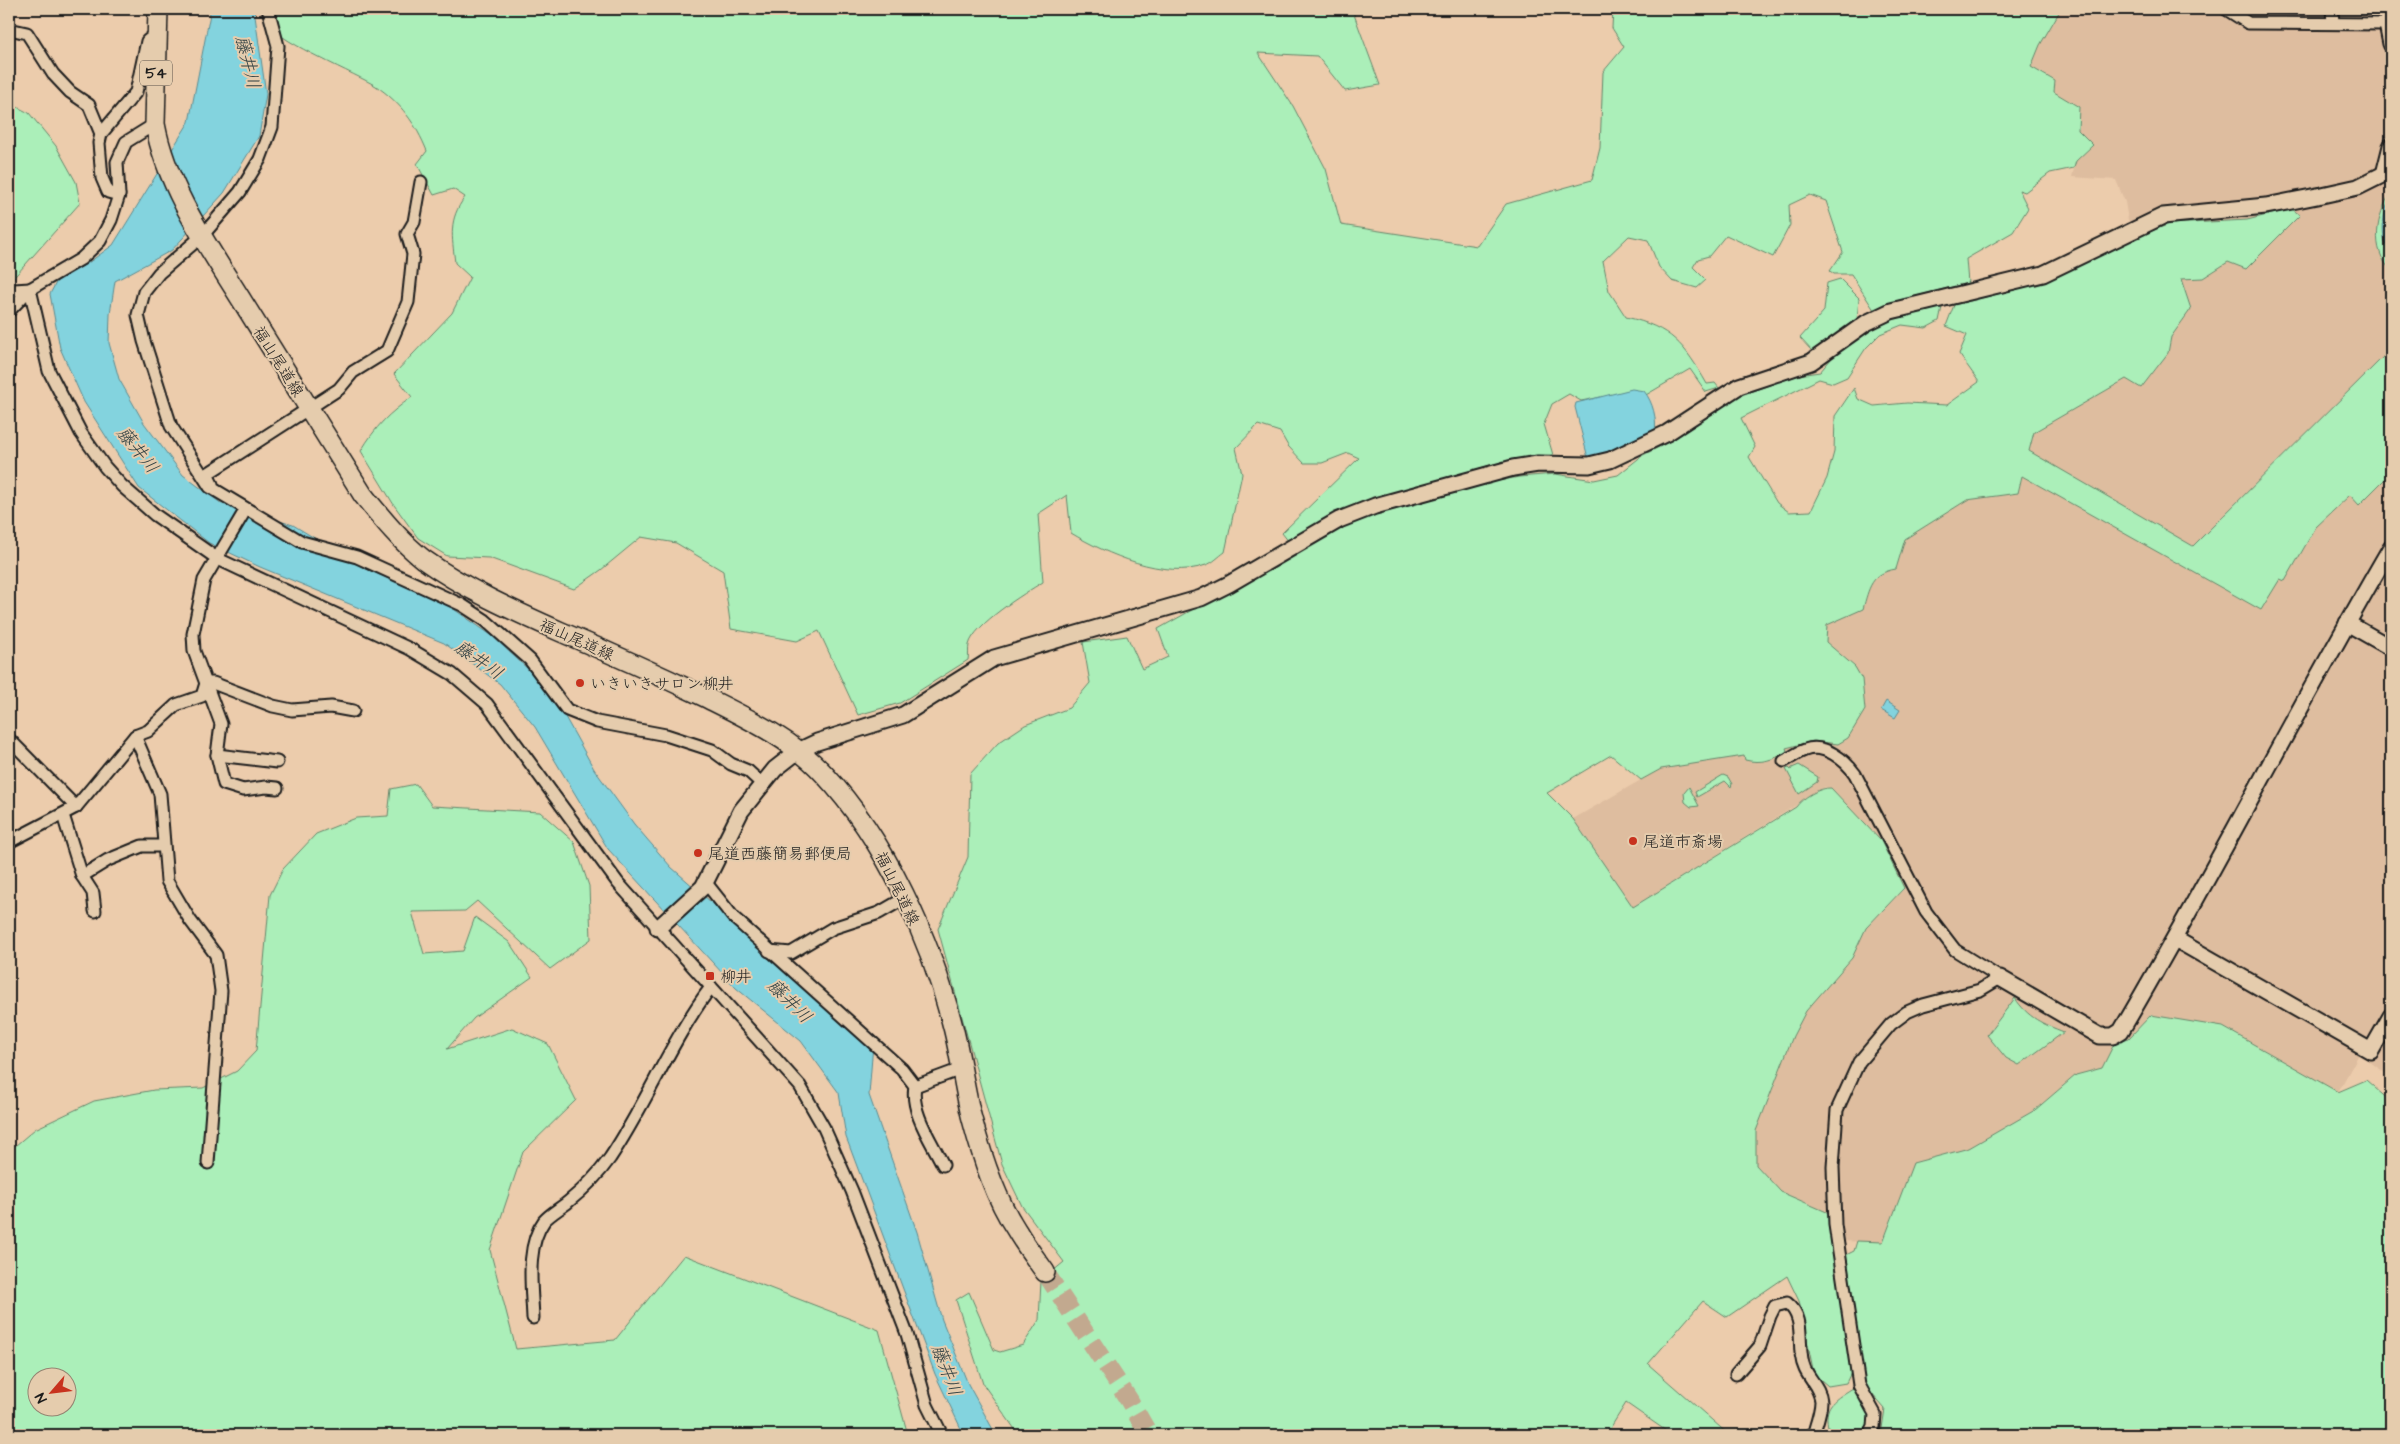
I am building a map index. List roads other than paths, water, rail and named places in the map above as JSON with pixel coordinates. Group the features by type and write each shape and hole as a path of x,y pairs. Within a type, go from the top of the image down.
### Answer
{"main road":[{"name":"福山尾道線","path":"158,9 156,131 173,180 201,233 363,495 391,528 422,558 486,598 663,677 756,722 798,751 824,773 853,809 874,840 905,898 933,964 953,1028 972,1118 987,1168 1016,1230 1045,1272"}],"street":[{"path":"268,9 278,46 272,127 260,159 240,192 159,273 144,292 138,315 144,341 171,426 210,487 302,542 357,557 462,604 485,620 530,660 567,710 597,722 666,735 712,750 731,764 748,772 761,784"},
{"path":"2226,9 2248,23 2334,23 2388,16 2391,44"},
{"path":"2332,9 2334,23"},
{"path":"9,29 26,33 53,74 70,92 89,105 101,134"},
{"path":"119,195 108,192 102,178 99,143 101,134 136,92 147,41 157,33"},
{"path":"9,311 30,289 81,259 100,241 112,220 119,195 117,162 126,142 156,131"},
{"path":"658,928 702,887 741,811 775,768 798,751 816,742 903,715 994,658 1201,598 1229,584 1339,520 1375,506 1514,468 1538,464 1589,465 1610,460 1667,433 1739,386 1811,362 1866,324 1891,311 2043,274 2163,216 2266,206 2358,187 2387,175 2391,146"},
{"path":"210,487 212,484 207,474 309,409 338,389 354,372 387,351 408,302 414,254 407,234 414,222 421,182"},
{"path":"9,293 14,290 30,289"},
{"path":"30,289 49,370 81,433 122,486 155,515 218,559 410,650 452,674 487,704 618,883 800,1086 824,1128 852,1191 907,1334 927,1405 942,1435"},
{"path":"246,509 204,580 193,634 194,651 221,724 216,755 224,784 244,790 266,787 277,788"},
{"path":"1784,761 1806,749 1823,750 1845,760 1855,774 1926,912 1955,950 2100,1036 2113,1036 2121,1031 2175,939 2347,623 2391,547"},
{"path":"462,604 486,598"},
{"path":"2347,623 2391,648"},
{"path":"206,683 214,683 273,706 292,710 331,706 353,711"},
{"path":"9,842 63,816 76,807 135,736 148,731 176,705 202,696 206,683"},
{"path":"135,736 160,794 163,846 168,881 190,920 216,955 222,991 208,1163"},
{"path":"9,739 76,807"},
{"path":"216,755 277,762"},
{"path":"63,816 82,876 93,894 95,911"},
{"path":"82,876 108,860 142,846 163,846"},
{"path":"702,887 769,951 902,1068 915,1086 913,1094 918,1112 943,1165"},
{"path":"769,951 792,953 833,928 879,913 905,898"},
{"path":"2175,939 2371,1051 2391,1016"},
{"path":"1870,1435 1874,1427 1875,1414 1859,1385 1835,1225 1833,1167 1838,1110 1859,1062 1891,1024 1907,1012 1922,1005 1980,990 2000,978"},
{"path":"532,1318 532,1262 535,1242 544,1221 588,1186 610,1158 657,1079 691,1014 712,987"},
{"path":"915,1086 961,1069"},
{"path":"1736,1374 1760,1346 1775,1306 1787,1304 1795,1310 1800,1326 1804,1368 1816,1387 1821,1400 1813,1435"}],"water":[{"name":"藤井川","path":"208,9 254,9 266,94 259,136 224,193 172,250 115,281 110,314 109,343 119,379 144,423 183,475 222,504 293,525 364,568 445,603 491,635 529,670 559,706 594,769 634,824 671,867 873,1044 869,1095 917,1232 942,1320 968,1384 996,1435 964,1435 935,1374 846,1137 839,1093 801,1041 736,988 608,849 535,727 500,684 444,643 260,567 209,543 139,488 84,402 60,348 50,294 58,279 88,263 113,245 189,122 210,14"},
{"path":"2391,199 2391,254 2385,242 2383,227 2385,211"},
{"path":"1632,389 1644,391 1650,400 1655,416 1655,432 1623,448 1588,458 1575,407 1576,403"},
{"path":"1886,701 1900,710 1895,718 1881,710"}],"tunnel":[{"path":"1045,1272 1129,1400 1149,1435"}],"place":[{"name":"いきいきサロン柳井","path":"580,683"},
{"name":"尾道市斎場","path":"1633,841"},
{"name":"尾道西藤簡易郵便局","path":"698,853"},
{"name":"柳井","path":"710,976"}]}
